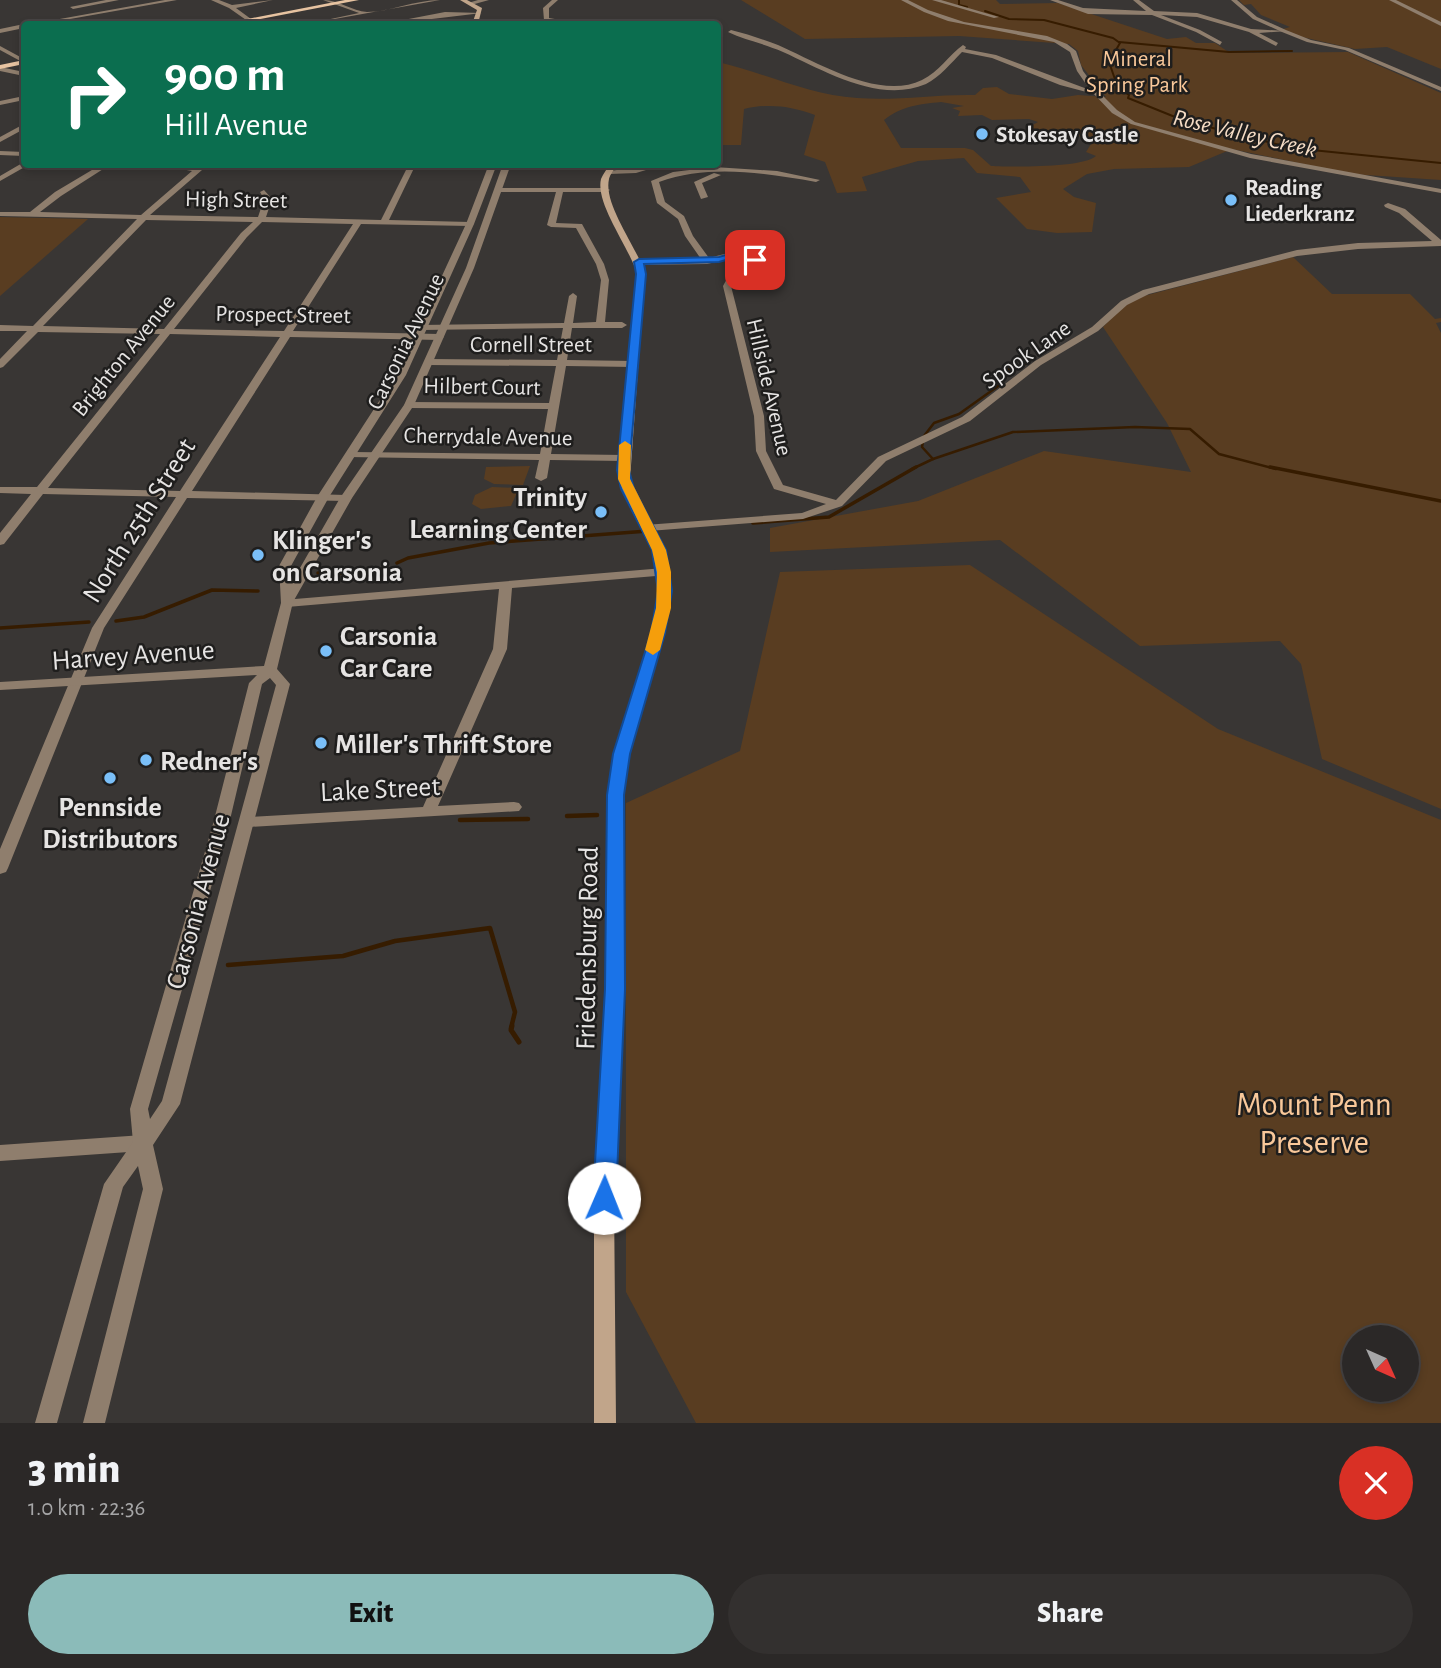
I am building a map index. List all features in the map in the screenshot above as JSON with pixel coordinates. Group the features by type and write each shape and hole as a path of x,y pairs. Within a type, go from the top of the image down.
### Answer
{"main road":[{"path":"244,21 356,0"},
{"path":"463,0 478,7 476,21"},
{"path":"0,68 21,62"},
{"path":"606,190 605,181 611,168"},
{"name":"Friedensburg Road","path":"605,1423 604,1198 615,989 615,795 621,754 664,608 664,572 659,550 624,479 641,274 639,262 608,200 606,190"}],"street":[{"path":"116,0 73,7 138,6"},
{"path":"52,21 174,0"},
{"path":"214,0 250,20"},
{"path":"233,9 270,0"},
{"path":"326,0 365,14"},
{"path":"326,21 437,0"},
{"path":"471,3 486,0"},
{"path":"550,21 546,19 544,12 555,0"},
{"path":"904,0 946,17 1000,31 1061,42 1073,51 1076,67 1096,93 1123,118 1141,125 1250,156 1441,191"},
{"path":"935,0 996,17"},
{"path":"1053,0 1106,18"},
{"path":"1136,0 1150,14 1209,36 1220,43"},
{"path":"1392,0 1427,10 1441,24"},
{"path":"1238,1 1249,14 1270,25 1309,41 1347,49 1441,89"},
{"path":"415,4 445,14"},
{"path":"1092,5 1098,10"},
{"path":"1082,10 1197,15 1251,31 1276,44"},
{"path":"411,21 445,14 479,13"},
{"path":"1262,30 1270,25"},
{"path":"0,31 21,27"},
{"path":"722,31 730,29 731,32 776,45 855,81 880,87 908,86 924,82 961,49 981,53 1064,85 1096,93"},
{"path":"1251,31 1284,31"},
{"path":"0,48 21,59"},
{"path":"0,68 21,72"},
{"path":"0,103 21,100"},
{"path":"0,140 21,128"},
{"path":"0,153 21,155"},
{"path":"721,166 727,170"},
{"path":"0,179 21,167"},
{"path":"32,215 58,194 100,168"},
{"path":"0,365 144,216 198,170 184,168"},
{"path":"385,220 411,168"},
{"name":"Carsonia Avenue","path":"94,1423 153,1189 139,1109 220,824 256,683 270,670 286,603 285,566 323,498 401,375 470,223 491,168"},
{"name":"Carsonia Avenue","path":"286,603 346,498 409,405 470,268 506,168"},
{"path":"671,168 684,172"},
{"path":"704,197 699,180 727,170"},
{"path":"707,261 689,236 681,218 661,202 654,183 684,172 727,170 817,180"},
{"path":"500,190 606,190"},
{"path":"560,190 551,225 579,226 600,264 605,283 600,325"},
{"path":"261,219 268,199 264,192"},
{"path":"1388,205 1402,211 1440,243"},
{"name":"High Street","path":"0,214 470,223"},
{"name":"Brighton Avenue","path":"0,541 244,235 261,219"},
{"name":"North 25th Street","path":"0,868 98,628 360,220"},
{"name":"Spook Lane","path":"649,527 803,516 838,504 882,459 966,419 1024,373 1095,330 1117,308 1135,297 1297,253 1358,246 1440,243"},
{"name":"Hillside Avenue","path":"707,261 743,253 758,258 732,277 727,286 759,416 761,451 778,487 838,504"},
{"path":"639,262 707,261"},
{"path":"541,478 573,296"},
{"name":"Prospect Street","path":"0,328 285,333 441,332 567,325 622,325"},
{"name":"Cornell Street","path":"429,362 633,364"},
{"name":"Hilbert Court","path":"409,405 554,406"},
{"name":"Cherrydale Avenue","path":"352,455 624,458"},
{"path":"0,490 346,498"},
{"path":"286,603 664,572"},
{"path":"428,812 500,649 506,584"},
{"name":"Carsonia Avenue","path":"46,1423 114,1184 171,1104 248,822 282,684 270,670"},
{"name":"Harvey Avenue","path":"0,686 270,670"},
{"name":"Lake Street","path":"248,822 514,807"},
{"path":"0,1153 143,1143"}],"green space":[{"name":"Mineral Spring Park","path":"741,0 996,0 1000,4 1058,3 1167,39 1186,37 1196,43 1215,43 1230,53 1348,52 1441,93 1441,180 1351,174 1232,149 1189,167 1114,169 1087,174 1063,189 1074,197 1096,203 1092,232 1057,233 1027,229 996,198 1031,192 1020,177 977,173 964,158 918,161 862,177 867,191 837,193 825,162 804,155 815,115 798,109 762,106 744,109 741,145 721,145 721,63 822,93 857,98 975,95 983,88 997,87 1009,94 1052,99 1078,95 1106,97 1081,65 1078,51 1069,44 959,36 805,39","holes":["941,102 964,106 952,108 960,111 958,116 982,115 992,120 1029,119 1038,122 1027,128 1035,133 1073,134 1082,137 1091,144 1086,152 1096,156 1062,165 991,166 973,150 965,148 901,148 884,120 918,105"]},
{"path":"1239,0 1441,0 1441,69 1387,47 1355,49 1302,37 1283,29 1290,27 1261,15 1251,4 1244,5"},
{"path":"0,217 88,219 0,296"},
{"path":"1293,257 1332,294 1410,294 1435,319 1441,318 1441,322 1436,323 1441,333 1441,809 1322,759 1301,664 1280,641 1140,646 1000,540 770,552 770,528 918,501 1044,451 1191,472 1167,423 1103,327 1121,308 1140,297"},
{"path":"530,466 523,485 494,484 484,479 486,467"},
{"path":"492,487 519,488 511,506 481,509 472,504 475,495"},
{"name":"Mount Penn Preserve","path":"970,565 1218,729 1441,820 1441,1423 696,1423 626,1292 626,803 740,751 780,572"}],"waterway":[{"name":"Rose Valley Creek","path":"959,0 959,5 967,7"},
{"name":"Rose Valley Creek","path":"985,11 1009,19 1044,20 1113,38 1120,43 1109,62 1118,88 1129,95 1128,98 1185,121 1292,148 1441,163"},
{"path":"1119,42 1229,52 1292,51"},
{"path":"933,459 922,447 924,436 934,423 959,414 1001,384 1001,372 1028,363"},
{"path":"933,459 1013,432 1135,427 1190,429 1219,454 1276,469"},
{"path":"915,468 933,459"},
{"path":"1270,467 1441,501"},
{"path":"753,523 829,517 915,468"},
{"path":"397,563 408,558 489,543 648,531"},
{"path":"318,573 374,573"},
{"path":"116,621 144,617 212,590 258,591"},
{"path":"0,628 89,622"},
{"path":"567,816 597,815"},
{"path":"460,820 528,819"},
{"path":"228,965 343,956 395,941 490,928 515,1012 511,1028"},
{"path":"512,1026 511,1030 519,1042"}],"slow traffic":[{"path":"625,445 624,479 659,550 664,572 664,608 653,650"}],"place":[{"name":"Stokesay Castle","path":"982,134"},
{"name":"Reading Liederkranz","path":"1231,200"},
{"name":"Trinity Learning Center","path":"601,512"},
{"name":"Klinger's on Carsonia","path":"258,555"},
{"name":"Carsonia Car Care","path":"326,651"},
{"name":"Miller's Thrift Store","path":"321,743"},
{"name":"Redner's","path":"146,760"},
{"name":"Pennside Distributors","path":"110,778"}],"route":[{"path":"604,1198 615,989 615,795 621,754 658,633 665,591 659,550 628,489 623,470 635,355 641,274 639,262 719,260 737,253 756,256 758,258 755,260"}]}
